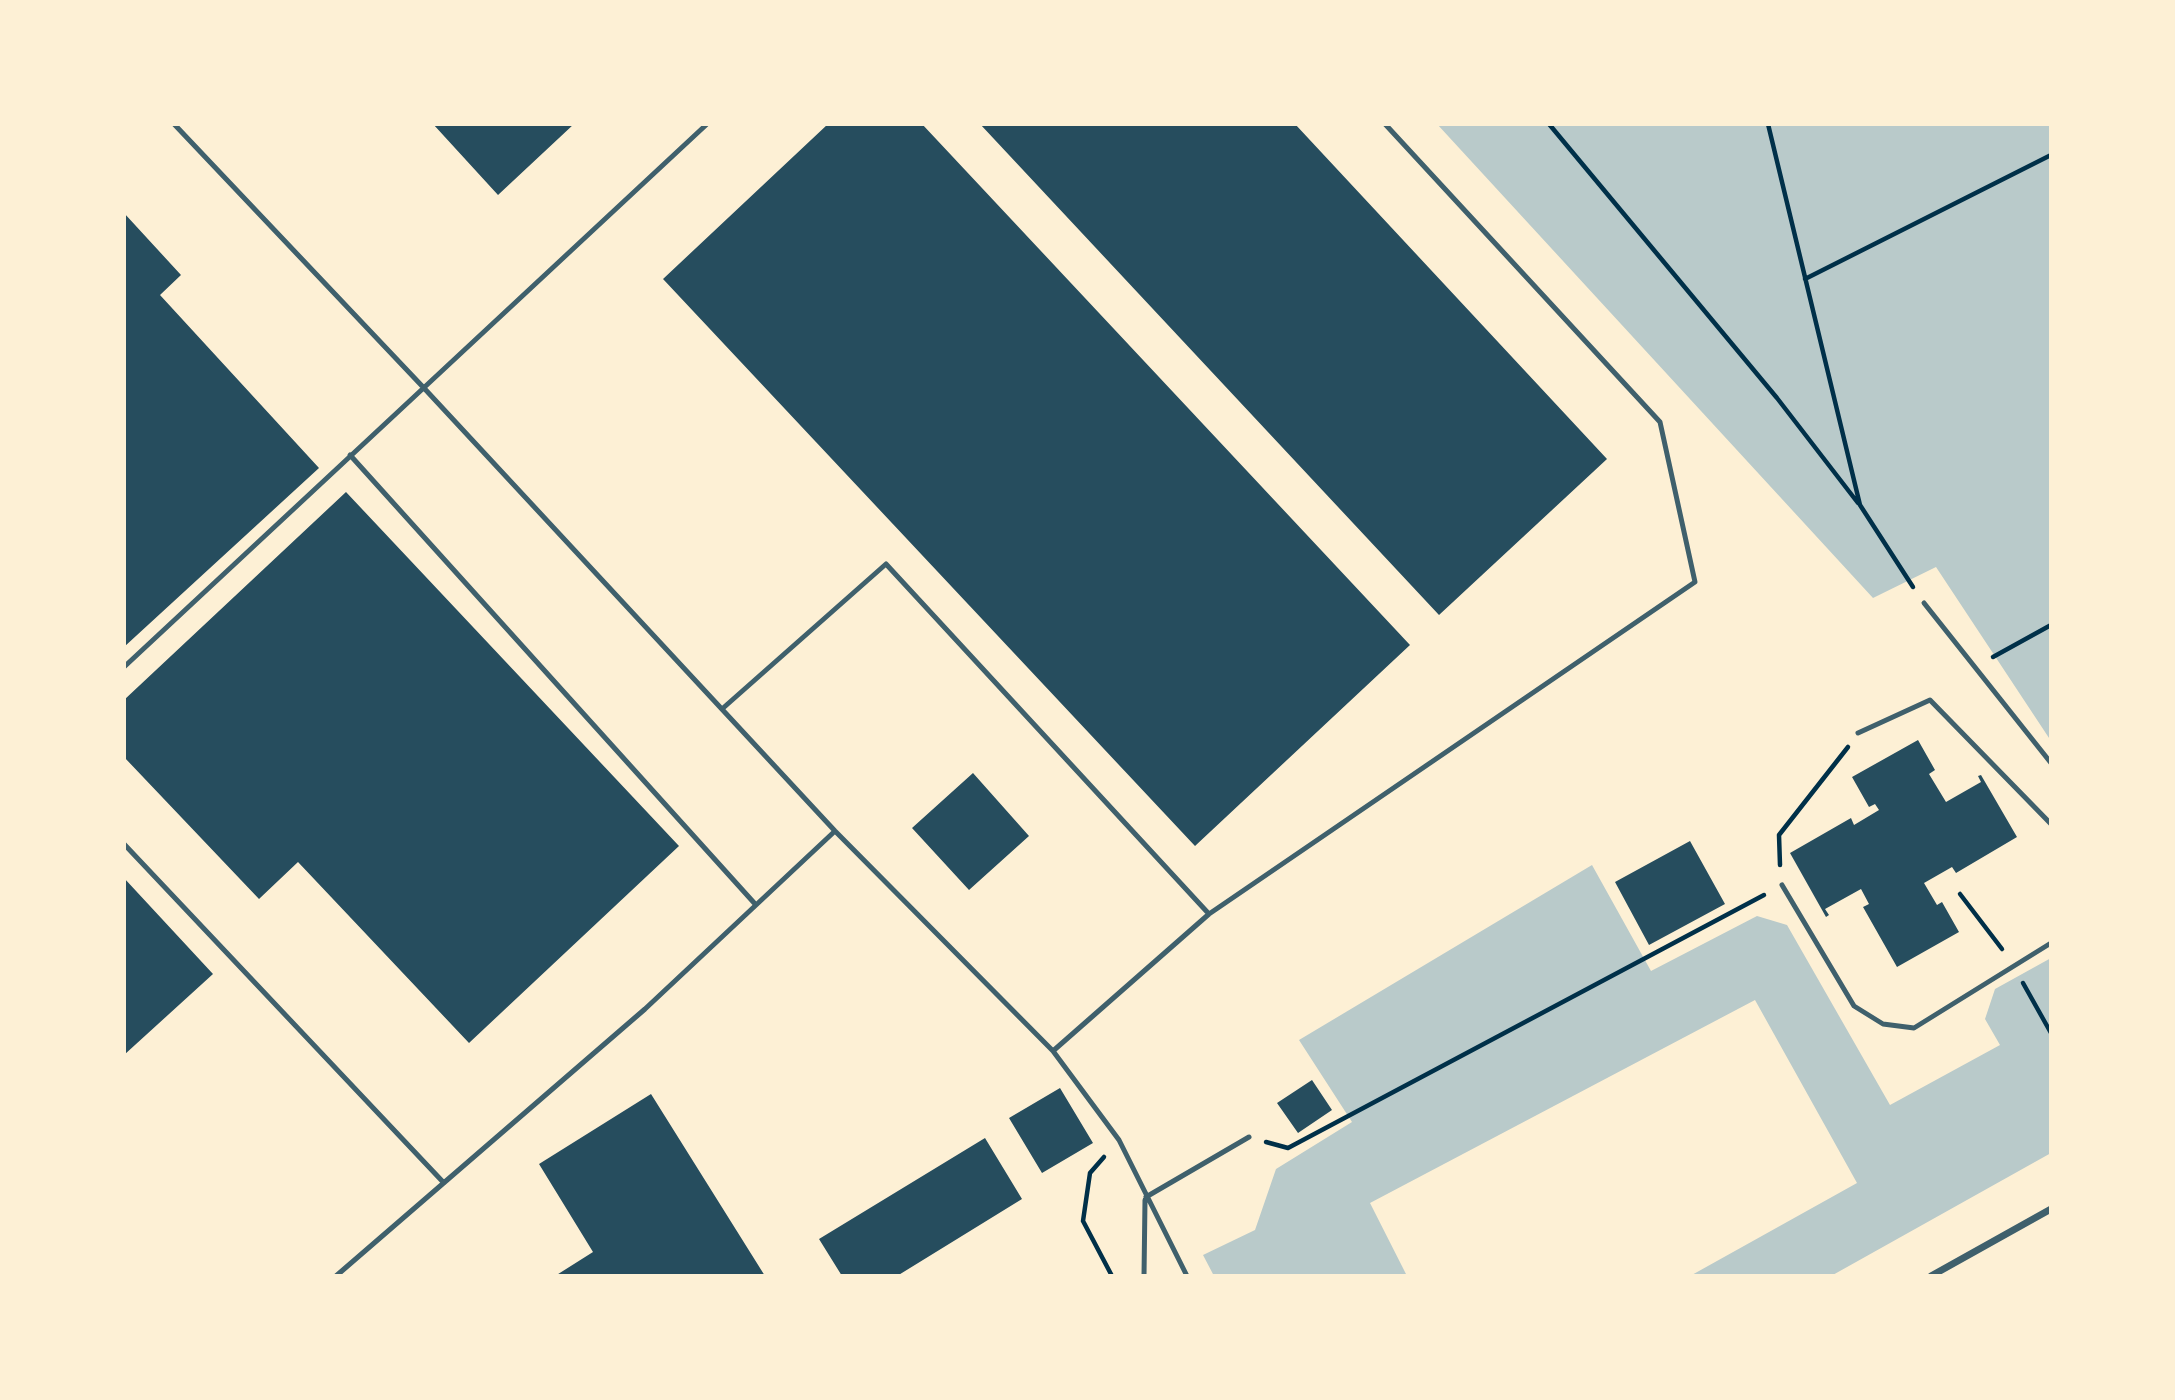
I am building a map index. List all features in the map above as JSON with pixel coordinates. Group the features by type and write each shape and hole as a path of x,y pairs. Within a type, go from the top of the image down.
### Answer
{"street":[{"path":"1931,1276 2051,1209"}],"lane":[{"path":"174,124 423,387 835,831 1053,1051 1119,1140 1187,1276"},
{"path":"124,667 707,124"},
{"path":"1053,1051 1209,914 1695,582 1660,422 1385,124"},
{"path":"350,455 756,905"},
{"path":"722,709 886,564 1209,914"},
{"path":"1924,603 2051,764"},
{"path":"1858,733 1930,700 2051,824"},
{"path":"336,1276 645,1009 835,831"},
{"path":"124,844 444,1183"},
{"path":"1782,885 1854,1006 1883,1024 1914,1028 2051,943"},
{"path":"1146,1197 1249,1137"},
{"path":"1144,1276 1146,1197"}],"path":[{"path":"1549,124 1777,398 1860,505 1924,603"},
{"path":"1768,124 1860,505"},
{"path":"1805,279 2051,155"},
{"path":"1974,667 2051,625"},
{"path":"1249,1137 1288,1148 1782,885 1779,835 1858,733"},
{"path":"1112,1276 1083,1221 1090,1173 1119,1140"}],"shaded area":[{"path":"1437,124 2051,124 2051,741 1936,567 1873,598"},
{"path":"1592,865 1651,971 1757,916 1787,925 1890,1105 2000,1045 1985,1019 1995,989 2051,958 2051,1153 1831,1276 1690,1276 1857,1183 1755,1000 1370,1203 1407,1276 1214,1276 1203,1255 1255,1230 1276,1169 1352,1122 1299,1040"}],"building":[{"path":"433,124 574,124 498,195"},
{"path":"828,124 922,124 1410,645 1195,846 663,279"},
{"path":"980,124 1295,124 1607,459 1439,615"},
{"path":"124,213 181,275 160,295 319,468 124,647"},
{"path":"346,492 679,846 469,1043 298,862 259,899 124,757 124,700"},
{"path":"1918,740 1935,770 1929,774 1946,802 1981,782 1978,776 1981,775 2017,837 1956,873 1952,867 1924,883 1937,905 1942,902 1959,932 1897,967 1863,907 1869,904 1861,889 1825,909 1829,915 1826,917 1790,853 1851,818 1854,825 1879,810 1875,804 1869,807 1852,777"},
{"path":"973,773 1029,836 969,890 912,828"},
{"path":"1690,841 1725,904 1649,945 1615,882"},
{"path":"124,878 213,974 124,1055"},
{"path":"1312,1080 1332,1110 1298,1133 1277,1103"},
{"path":"1060,1088 1093,1143 1042,1173 1009,1118"},
{"path":"651,1094 765,1276 555,1276 593,1252 539,1164"},
{"path":"985,1138 1022,1199 897,1276 842,1276 819,1239"}]}
